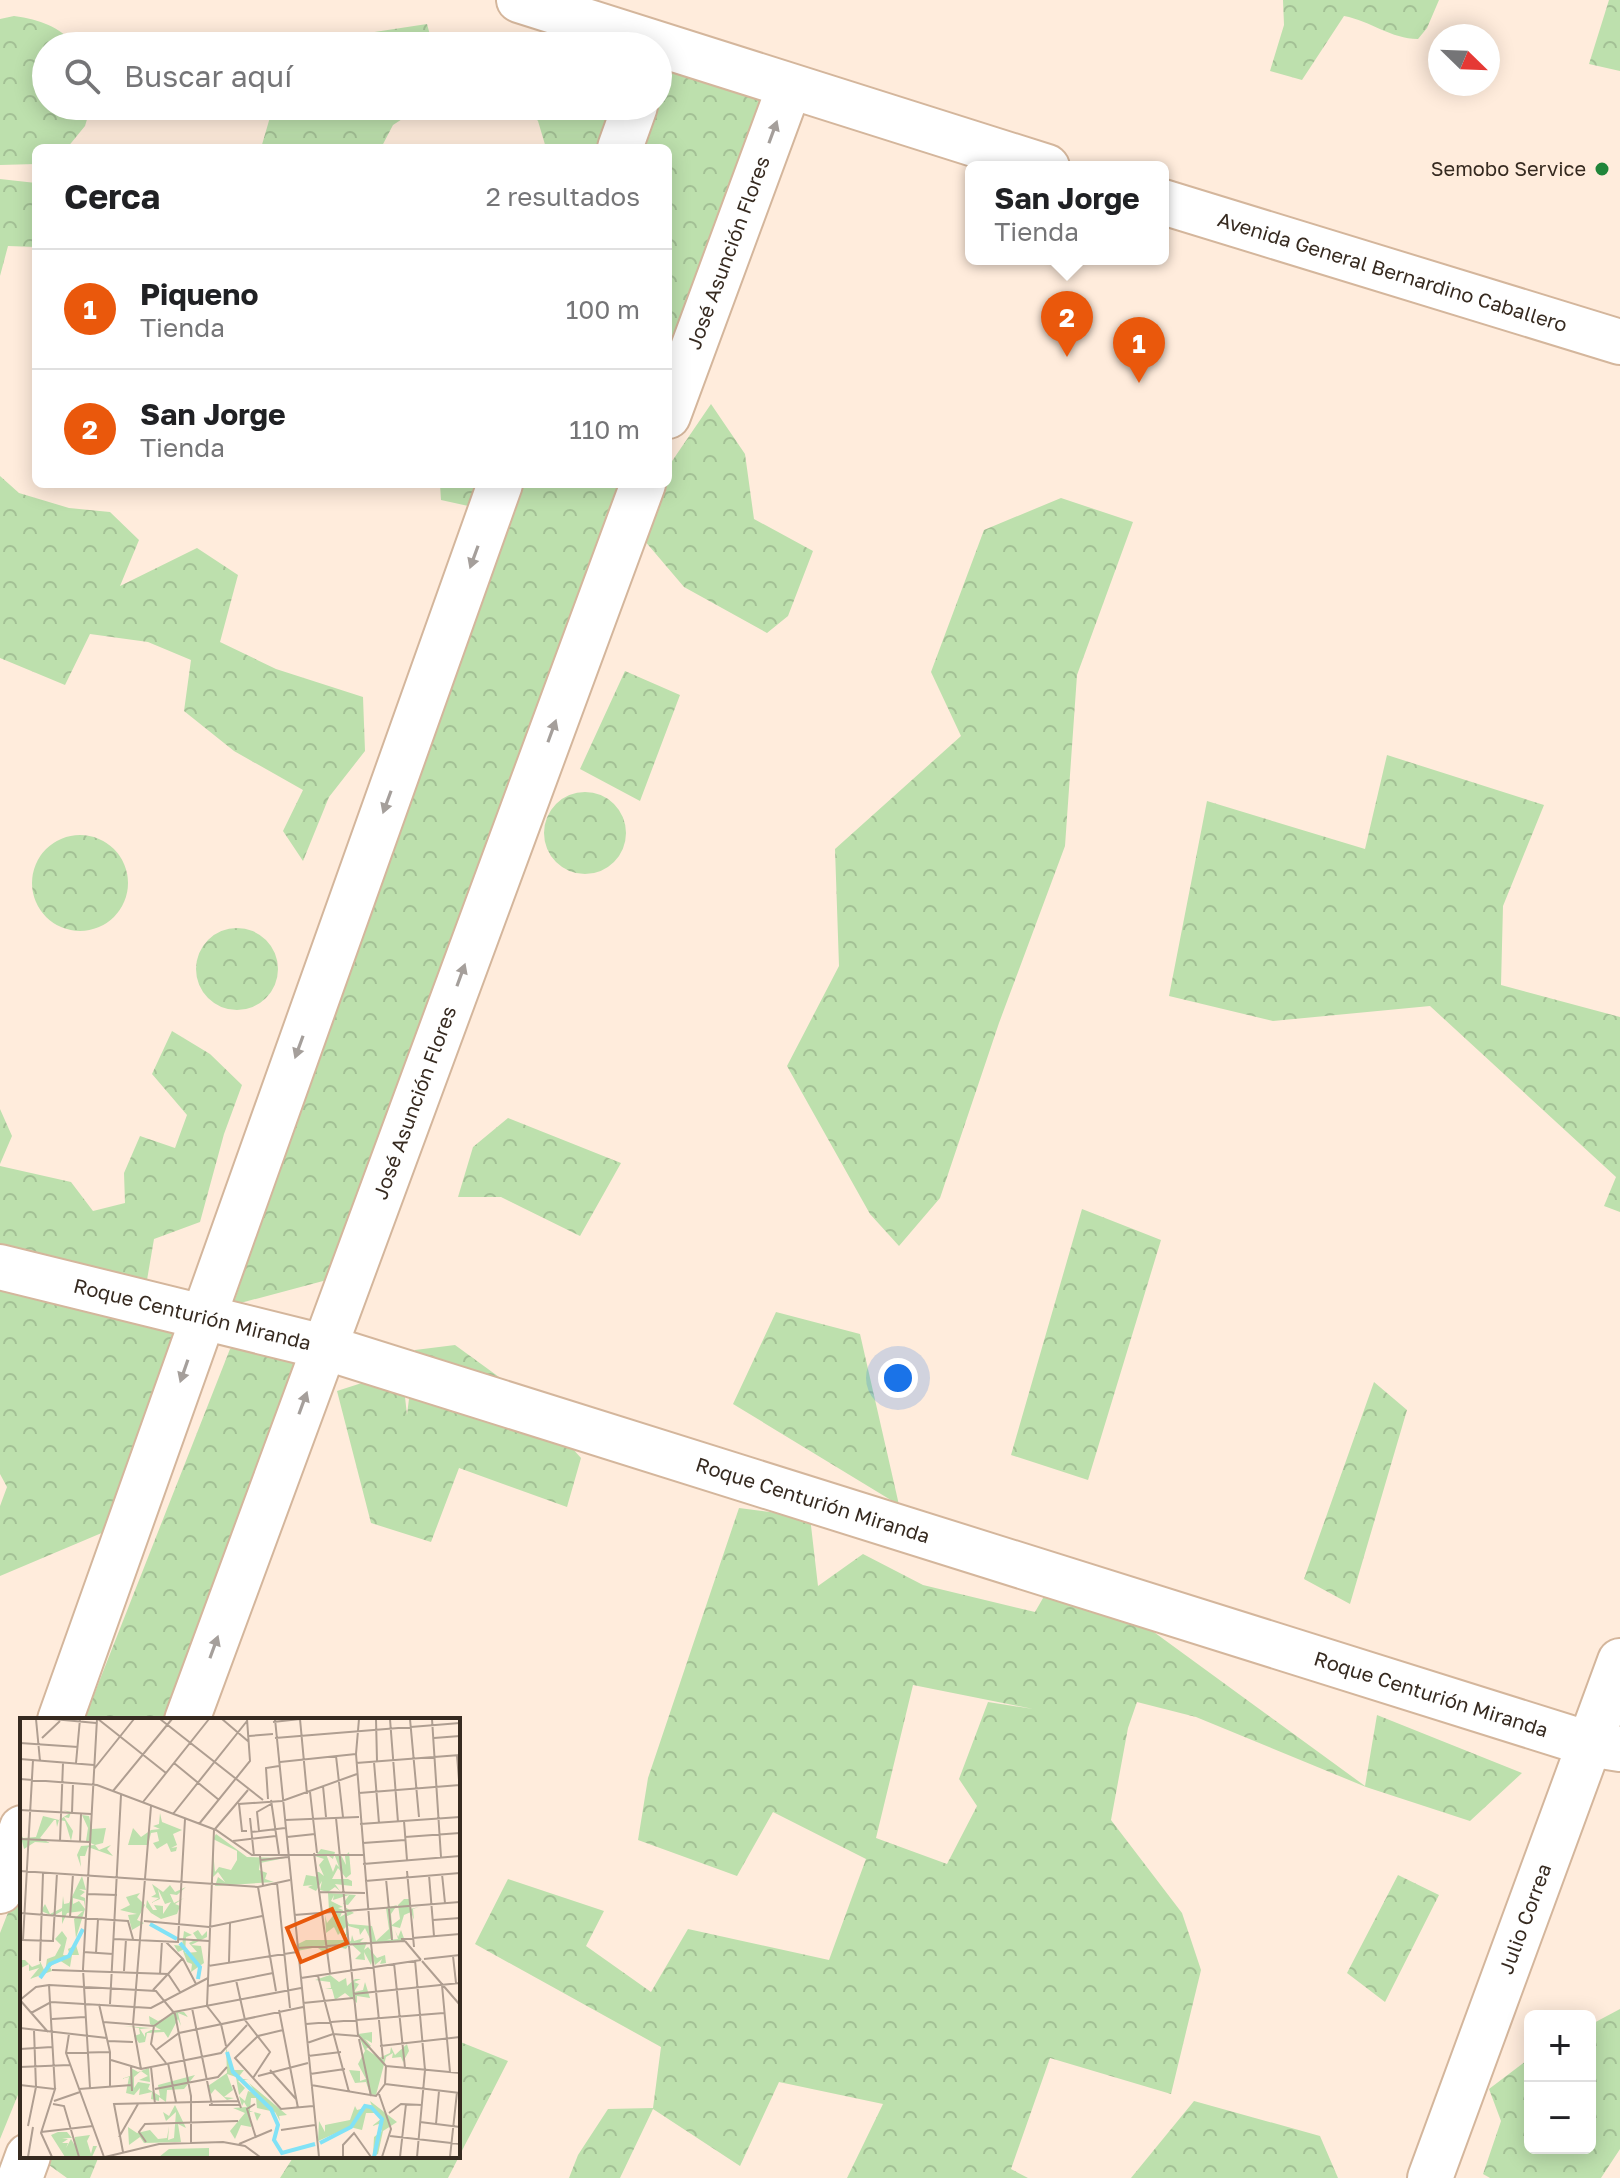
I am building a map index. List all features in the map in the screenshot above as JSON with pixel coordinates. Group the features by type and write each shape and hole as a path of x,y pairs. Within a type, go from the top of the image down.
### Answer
{"main road":[{"path":"519,0 615,32"},
{"path":"672,51 1027,161"},
{"name":"José Asunción Flores","path":"672,405 789,88"},
{"path":"621,144 630,120"},
{"name":"Avenida General Bernardino Caballero","path":"1169,204 1620,342"},
{"path":"61,1718 499,488"},
{"name":"José Asunción Flores","path":"188,1718 642,488"},
{"name":"Roque Centurión Miranda","path":"0,1267 324,1347 1604,1747"},
{"name":"Julio Correa","path":"1430,2178 1604,1747 1620,1661"},
{"path":"0,1891 20,1834"},
{"path":"20,2178 27,2158"}],"green space":[{"path":"1283,0 1439,0 1427,28 1418,39 1399,36 1344,16 1302,80 1270,71 1284,25"},
{"path":"1609,0 1620,0 1620,71 1589,64"},
{"path":"14,16 33,20 61,32 32,32 32,120 87,120 70,144 32,144 32,164 0,165 0,19"},
{"path":"427,24 429,32 375,32"},
{"path":"672,50 789,88 672,406 672,144 623,144 631,120 672,120"},
{"path":"269,120 401,120 393,125 383,144 262,144"},
{"path":"612,120 611,144 545,144 538,121"},
{"path":"0,179 32,183 32,247 8,246 0,276"},
{"path":"711,404 745,454 754,519 813,551 788,616 767,633 684,587 644,540 659,488 672,488 672,461"},
{"path":"0,476 19,493 69,508 110,512 139,540 120,586 197,548 238,575 220,642 276,669 363,697 365,751 329,797 303,861 283,831 303,790 234,751 184,711 191,660 148,642 90,634 65,685 0,658"},
{"path":"440,488 499,488 491,511 441,500"},
{"path":"508,488 642,488 353,1273 233,1305"},
{"path":"1061,498 1133,522 1077,675 1065,846 999,1023 940,1198 899,1246 870,1214 787,1066 839,966 835,849 961,736 931,672 984,530"},
{"path":"625,671 680,695 640,801 580,769"},
{"path":"1387,755 1544,805 1503,906 1501,985 1620,1017 1620,1212 1604,1206 1616,1177 1430,1006 1273,1021 1169,996 1207,801 1365,849"},
{"path":"577,792 593,792 608,799 619,810 626,833 623,849 614,862 593,874 577,874 562,867 551,856 544,841 544,825 551,810 562,799"},
{"path":"80,835 98,839 114,849 124,865 128,883 124,901 114,917 98,927 80,931 62,927 46,917 36,901 32,883 36,865 46,849 62,839"},
{"path":"229,928 245,928 260,935 271,946 278,969 275,985 266,998 245,1010 229,1010 214,1003 203,992 196,977 196,961 203,946 214,935"},
{"path":"172,1031 210,1054 242,1085 224,1134 200,1222 154,1239 147,1280 182,1321 104,1532 0,1576 0,1506 7,1487 0,1474 0,1166 71,1182 93,1211 125,1203 124,1173 140,1136 175,1148 187,1115 152,1074"},
{"path":"0,1109 12,1136 0,1164"},
{"path":"508,1118 621,1163 580,1236 501,1197 458,1197 473,1147"},
{"path":"1082,1209 1161,1240 1088,1480 1011,1455"},
{"path":"776,1312 860,1334 899,1505 733,1404"},
{"path":"329,1334 172,1718 85,1718 230,1349"},
{"path":"455,1345 525,1396 581,1458 567,1507 459,1468 431,1542 371,1523 337,1391 402,1370 407,1415 415,1350"},
{"path":"1374,1382 1407,1410 1350,1604 1304,1579"},
{"path":"739,1508 810,1517 818,1586 863,1554 923,1585 1035,1612 1062,1565 1365,1786 1377,1715 1522,1773 1470,1821 1366,1787 1196,1717 1137,1702 1128,1728 1111,1820 1182,1913 1201,1970 1171,2094 1050,2058 1011,2169 1028,2178 847,2178 883,2104 779,2082 740,2166 653,2109 620,2178 569,2178 578,2155 608,2109 653,2108 661,2047 475,1944 508,1879 604,1911 586,1946 651,1992 688,1929 829,1960 866,1859 773,1812 737,1876 638,1840 648,1778","holes":["913,1685 1033,1709 988,1702 959,1779 977,1806 947,1864 876,1838"]},
{"path":"1398,1875 1439,1895 1385,2002 1347,1973"},
{"path":"20,1882 20,2090 0,2139 0,1933"},
{"path":"1620,2009 1620,2149 1601,2178 1490,2178 1483,2174 1501,2121 1489,2089 1524,2063 1524,2154 1596,2154 1596,2022"},
{"path":"460,2042 508,2061 460,2155"},
{"path":"1194,2101 1320,2136 1338,2178 1131,2178"},
{"path":"98,2158 90,2178 67,2178 42,2160"},
{"path":"293,2158 458,2158 448,2178 280,2178"}],"place":[{"name":"Semobo Service","path":"1602,169"},
{"name":"San Jorge","path":"1067,357"},
{"name":"Piqueno","path":"1139,383"}]}
